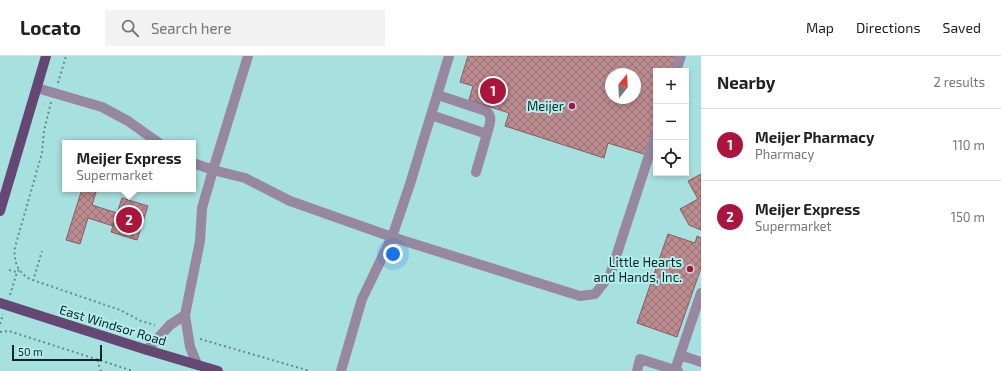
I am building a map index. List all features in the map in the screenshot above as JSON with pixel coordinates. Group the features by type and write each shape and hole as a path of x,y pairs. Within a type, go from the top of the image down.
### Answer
{"main road":[{"path":"0,210 46,56"},
{"name":"East Windsor Road","path":"0,303 218,371"}],"lane":[{"path":"198,364 190,347 185,315 200,241 202,208 212,170 248,56"},
{"path":"340,371 362,299 392,237 410,184 449,56"},
{"path":"677,68 681,56"},
{"path":"37,88 102,107 128,121 155,140"},
{"path":"438,95 486,110 489,114 491,119 476,172"},
{"path":"431,115 487,134"},
{"path":"196,164 212,170 245,178 290,201 392,237 580,296 595,294 610,275 654,140"},
{"path":"637,371 640,359 676,371 680,355 696,324 701,293"},
{"path":"147,350 170,325 185,315"},
{"path":"680,355 701,362"}],"path":[{"path":"60,75 66,56"},
{"path":"15,277 18,271 15,258 15,247 42,152 44,131 49,110"},
{"path":"33,280 42,251"},
{"path":"9,270 18,271 33,280 120,310 156,326"},
{"path":"0,332 9,331 134,371"},
{"path":"196,338 310,371"},
{"path":"98,360 101,371"}],"building":[{"name":"Meijer","path":"468,56 678,56 675,68 653,68 653,136 647,155 608,143 604,158 505,126 509,113 469,100 473,86 460,82"},
{"path":"701,174 701,230 689,225 680,209 698,199 688,181"},
{"path":"81,192 96,192 92,205 117,213 113,226 88,218 80,244 66,240"},
{"path":"122,198 148,206 137,240 111,232"},
{"path":"668,234 695,243 697,236 701,238 701,268 677,337 637,323"}],"place":[{"name":"Meijer Pharmacy","path":"493,91"},
{"name":"Meijer","path":"572,106"},
{"name":"Meijer Express","path":"129,220"},
{"name":"Little Hearts and Hands, Inc.","path":"690,269"}]}
